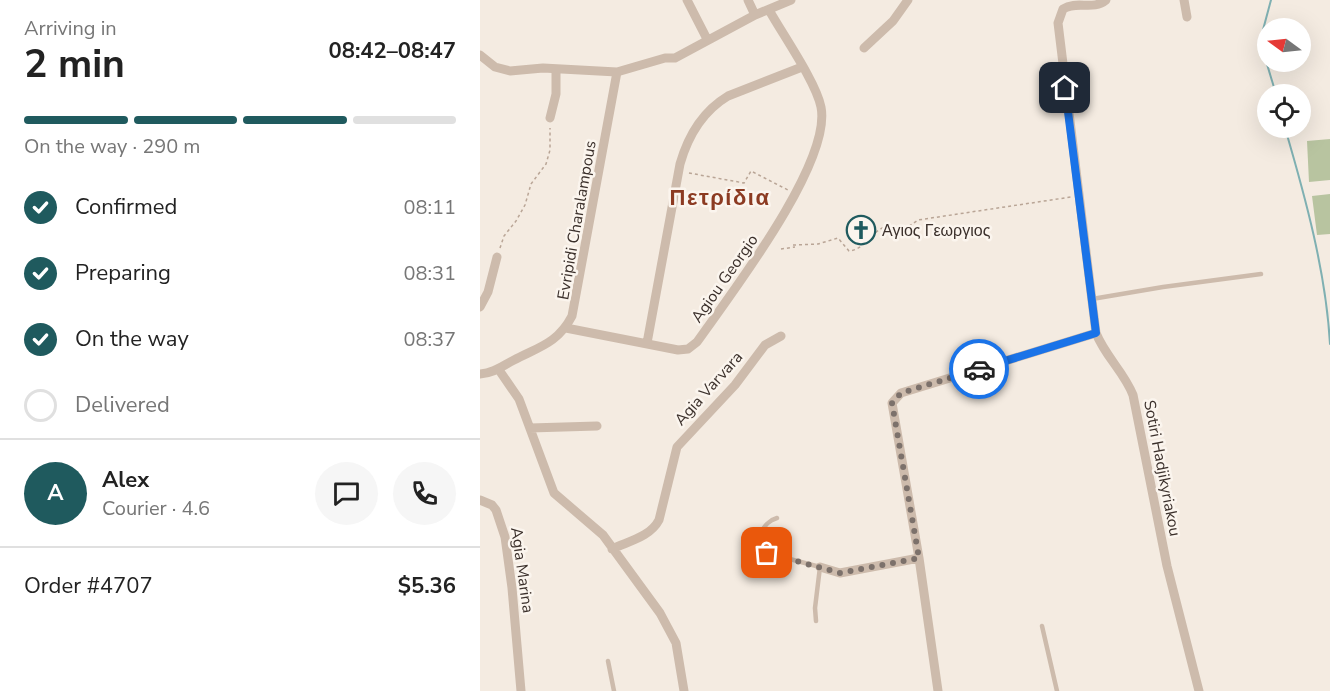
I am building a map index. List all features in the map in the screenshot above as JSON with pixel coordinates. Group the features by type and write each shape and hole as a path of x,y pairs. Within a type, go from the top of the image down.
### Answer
{"street":[{"path":"687,0 707,39"},
{"path":"748,0 754,15"},
{"path":"480,55 502,70 556,69 617,72 665,58 675,58 754,15 791,0"},
{"path":"864,48 894,21 908,0"},
{"name":"Sotiri Hadjikyriakou","path":"1106,0 1094,6 1074,5 1063,9 1058,23 1096,333 1103,348 1128,383 1133,395 1167,566 1199,691"},
{"path":"1184,0 1187,17"},
{"name":"Agiou Georgio","path":"566,328 683,350 688,349 697,342 776,230 814,150 822,119 817,94 769,10"},
{"path":"647,343 679,171 689,138 704,116 718,102 802,67"},
{"path":"550,118 556,94 556,69"},
{"name":"Evripidi Charalampous","path":"566,328 575,308 617,72"},
{"path":"480,307 488,292 497,257"},
{"path":"480,374 499,370 511,361 548,344 566,328"},
{"path":"938,691 919,558 892,407 901,393 1096,333"},
{"name":"Agia Varvara","path":"612,549 650,532 655,527 659,520 677,447 735,385 765,345 781,336"},
{"path":"499,370 519,399 554,493 603,536 670,630 676,643 684,691"},
{"path":"530,428 597,426"},
{"name":"Agia Marina","path":"480,500 492,505 496,510 505,537 521,691"},
{"path":"820,567 840,573 919,558"}],"lane":[{"path":"1092,299 1163,286 1261,274"},
{"path":"777,518 768,520 762,528 760,544 762,550 820,567 815,608 816,621"},
{"path":"1042,627 1058,691"},
{"path":"608,661 614,691"}],"path":[{"path":"497,257 504,236 525,205 531,184 546,164 550,150 550,118"},
{"path":"679,171 744,183 751,171 795,193"},
{"path":"781,249 818,244 838,238 849,250 854,250 886,227 905,229 918,220 1078,196"},
{"path":"794,245 798,246"}],"green space":[{"path":"1330,139 1330,180 1309,182 1307,141"},
{"path":"1330,194 1330,234 1317,235 1312,196"}],"waterway":[{"path":"1271,0 1260,41 1273,84"},
{"path":"1288,138 1319,262 1330,344"}],"way so far":[{"path":"767,553 840,573 919,558 892,403 901,393 979,369"}],"place":[{"name":"Αγιος Γεωργιος","path":"861,230"}],"district":[{"name":"Πετρίδια","path":"720,197"}],"route":[{"path":"979,369 1096,333 1065,88"}]}
